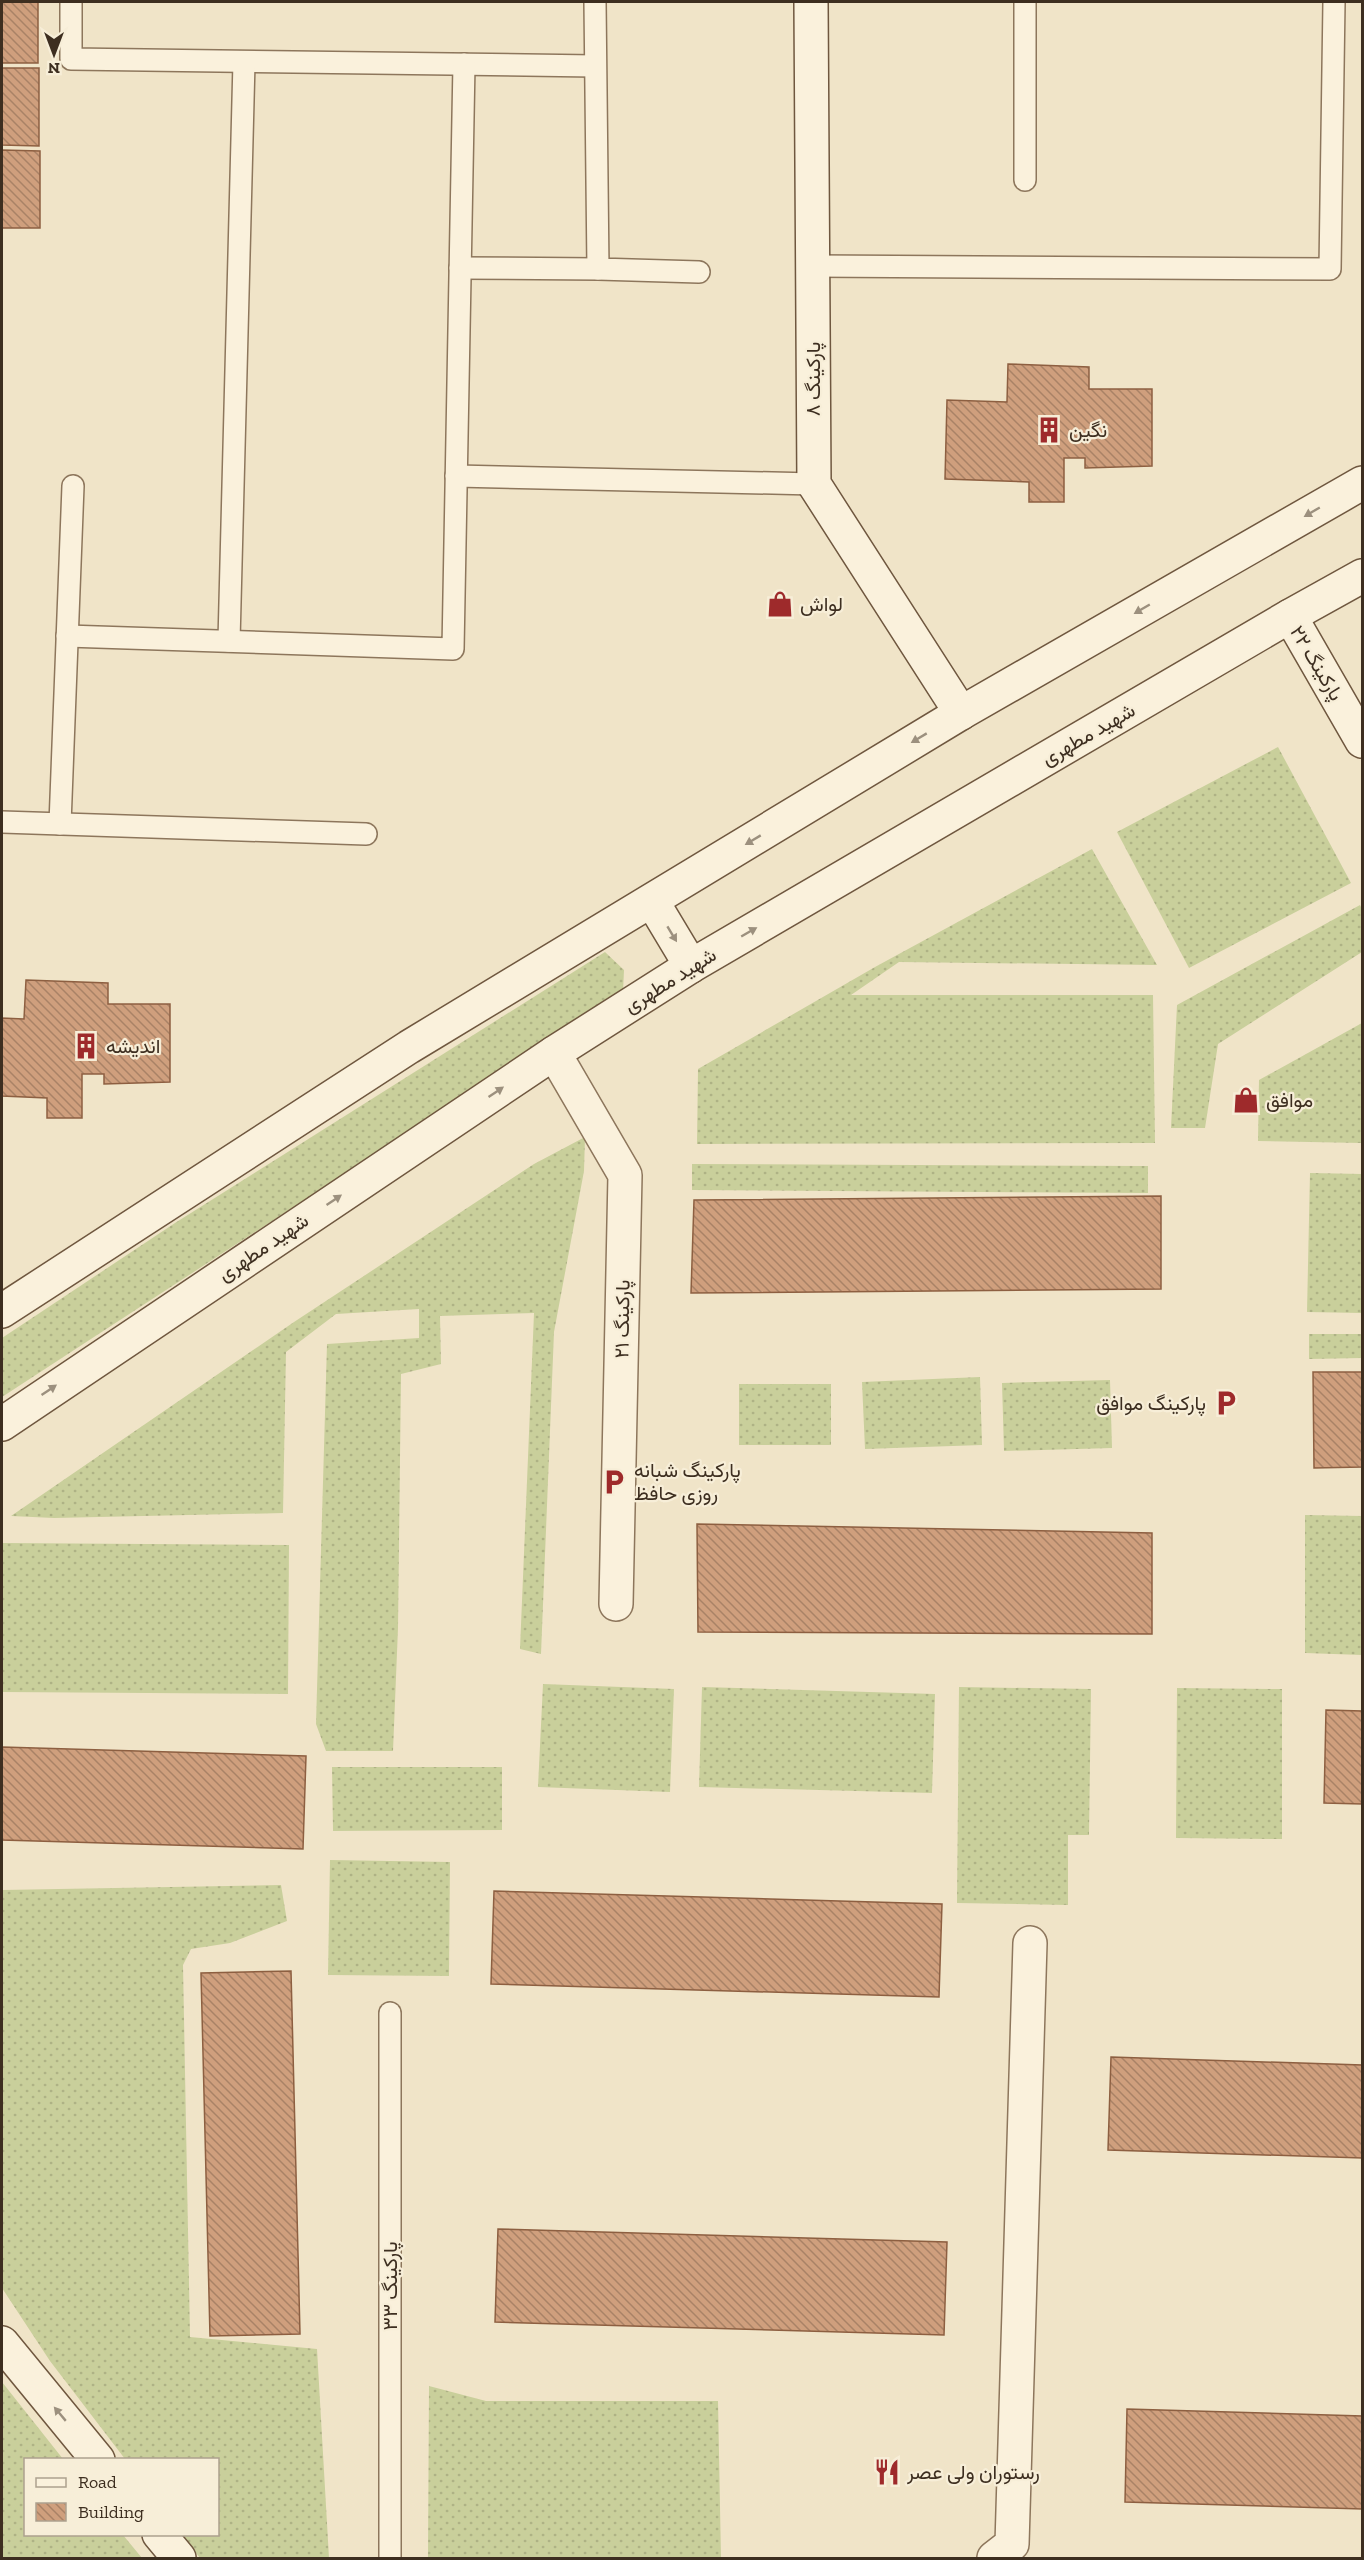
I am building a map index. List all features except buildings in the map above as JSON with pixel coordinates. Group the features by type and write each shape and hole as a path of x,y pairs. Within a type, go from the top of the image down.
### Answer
{"main road":[{"name":"پارکینگ ۸","path":"811,2 814,484"},
{"path":"2,1311 409,1047 961,712 1362,483"},
{"path":"814,484 961,712"},
{"name":"شهید مطهری","path":"2,1424 554,1053 691,966 1362,576"},
{"name":"پارکینگ ۲۲","path":"1290,616 1362,738"},
{"path":"652,901 691,966"},
{"name":"پارکینگ ۲۱","path":"554,1053 625,1175 616,1604"},
{"path":"994,2559 1012,2544 1030,1943"},
{"path":"2,2343 96,2458"},
{"path":"160,2536 179,2559"}],"lane":[{"path":"71,2 71,59 595,66"},
{"path":"595,2 598,269"},
{"path":"1025,2 1025,180"},
{"path":"813,266 1330,269 1334,2"},
{"path":"229,641 244,62"},
{"path":"67,636 453,649 464,64"},
{"path":"460,268 699,272"},
{"path":"456,476 814,484"},
{"path":"60,824 73,486"},
{"path":"2,822 366,834"},
{"name":"پارکینگ ۳۳","path":"390,2013 390,2559"}],"green space":[{"path":"1278,747 1351,883 1189,968 1117,832"},
{"path":"1092,849 1157,965 899,962 851,995 1153,995 1155,1143 697,1144 698,1069 875,967"},
{"path":"1360,905 1362,909 1362,952 1218,1044 1205,1128 1171,1128 1177,1005"},
{"path":"605,952 624,970 623,992 2,1397 2,1338 175,1223"},
{"path":"1362,1023 1362,1143 1258,1141 1259,1080"},
{"path":"585,1137 584,1171 554,1332 541,1654 520,1649 534,1313 440,1316 441,1364 401,1374 398,1628 393,1751 326,1751 316,1724 327,1344 419,1338 419,1309 336,1314 286,1352 283,1513 54,1518 11,1516 294,1322 534,1164"},
{"path":"692,1164 1148,1166 1148,1193 692,1190"},
{"path":"1310,1173 1362,1174 1362,1313 1307,1312"},
{"path":"1309,1334 1362,1334 1362,1358 1309,1359"},
{"path":"980,1377 982,1445 865,1449 862,1382"},
{"path":"1110,1380 1112,1448 1004,1451 1002,1383"},
{"path":"739,1384 831,1384 831,1445 739,1445"},
{"path":"1305,1515 1362,1516 1362,1655 1305,1653"},
{"path":"2,1543 289,1545 288,1694 2,1692"},
{"path":"543,1684 674,1689 670,1792 538,1787"},
{"path":"702,1687 935,1694 932,1793 699,1787"},
{"path":"959,1687 1091,1689 1089,1835 1068,1835 1068,1905 957,1903"},
{"path":"1177,1688 1282,1689 1282,1839 1176,1838"},
{"path":"332,1767 502,1767 502,1830 333,1831"},
{"path":"330,1860 450,1862 449,1976 328,1975"},
{"path":"281,1885 287,1921 230,1943 191,1949 183,1965 190,2337 317,2349 329,2558 200,2558 183,2536 219,2536 219,2458 124,2458 50,2361 2,2288 2,1890"},
{"path":"2,2382 62,2458 24,2458 24,2536 124,2536 142,2558 2,2558"},
{"path":"429,2386 486,2401 718,2401 721,2558 428,2558"}],"place":[{"name":"نگین","path":"1049,430"},
{"name":"لواش","path":"780,604"},
{"name":"اندیشه","path":"86,1046"},
{"name":"موافق","path":"1246,1100"},
{"name":"پارکینگ موافق","path":"1226,1403"},
{"name":"پارکینگ شبانه روزی حافظ","path":"614,1482"},
{"name":"رستوران ولی عصر","path":"887,2472"}]}
